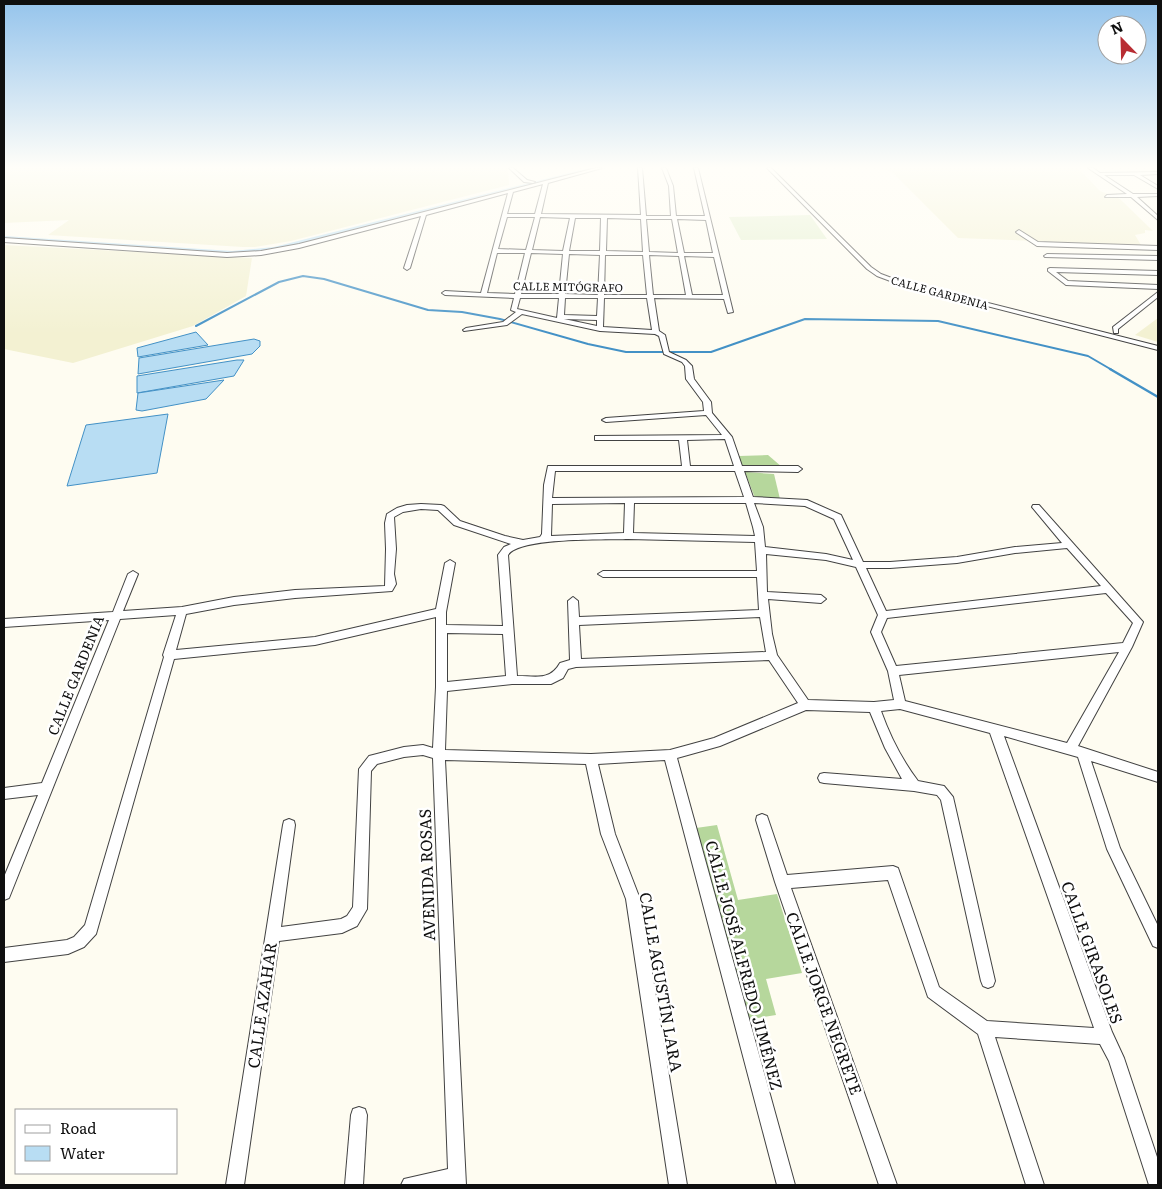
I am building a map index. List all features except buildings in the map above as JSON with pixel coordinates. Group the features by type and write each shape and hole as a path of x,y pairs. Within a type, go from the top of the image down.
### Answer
{"street":[{"path":"4,238 144,246 254,249 294,243 370,223"},
{"path":"4,238 227,255 261,253 299,246 387,223"},
{"path":"407,268 421,223"},
{"path":"483,295 502,223"},
{"path":"466,330 500,326 509,322 517,311 518,296 535,223"},
{"path":"560,318 566,252 572,223"},
{"path":"600,329 604,223"},
{"path":"645,223 645,254 649,297 656,332"},
{"path":"675,223 690,298"},
{"path":"708,223 730,312"},
{"name":"CALLE GARDENIA","path":"824,223 869,268 879,275 895,281 1158,348"},
{"path":"1019,232 1037,244 1158,248"},
{"path":"495,251 716,255"},
{"path":"1047,256 1158,258"},
{"path":"1158,273 1050,270 1066,283 1158,287"},
{"name":"CALLE MITÓGRAFO","path":"445,293 518,296 727,298"},
{"path":"1116,332 1115,328 1158,294"},
{"path":"517,311 560,318 600,329 656,332 664,338 666,353 684,361 688,366 690,380 707,402 708,413 728,437 758,527 761,550 762,595 772,656 805,704"},
{"path":"560,318 601,318"},
{"path":"606,420 708,413"},
{"path":"598,438 728,437"},
{"path":"683,438 686,469"},
{"path":"543,539 547,535 549,502 547,487 551,468 798,469"},
{"path":"549,502 750,500 807,503 838,516 883,615 876,632 893,671 900,704"},
{"path":"628,536 630,501"},
{"path":"1036,507 1138,622 1077,752 1114,849 1158,941"},
{"path":"4,623 182,610 295,594 388,589 391,584 389,576 390,516 394,512 404,509 441,508 457,523 503,539 523,543"},
{"path":"512,680 503,555 507,549 543,539 628,536 759,539"},
{"path":"761,550 826,557 860,565 956,560 1015,550 1070,545"},
{"name":"AVENIDA ROSAS","path":"450,563 441,612 442,687 439,756 457,1181"},
{"name":"CALLE GARDENIA","path":"4,893 10,864 46,788 133,574"},
{"path":"602,574 762,574"},
{"path":"883,615 1108,588"},
{"path":"762,595 821,599"},
{"path":"573,600 576,663"},
{"path":"4,955 68,947 78,942 91,928 182,610"},
{"path":"168,655 315,641 441,612"},
{"path":"574,621 764,613"},
{"path":"441,629 508,630"},
{"path":"893,671 1127,647"},
{"path":"442,687 512,680 551,680 559,675 564,666 576,663 772,656"},
{"path":"272,935 342,926 352,921 360,909 365,768 373,760 404,752 423,750 439,756 591,759 670,754 716,742 805,704 874,707 900,704 1077,752 1158,777"},
{"path":"874,707 893,752 914,786"},
{"name":"CALLE GIRASOLES","path":"995,729 1104,1036 1116,1058 1158,1185"},
{"name":"CALLE JOSÉ ALFREDO JIMÉNEZ","path":"670,754 786,1185"},
{"name":"CALLE AGUSTÍN LARA","path":"591,759 608,834 632,900 678,1185"},
{"path":"824,778 940,790 947,798 988,981"},
{"path":"4,793 46,788"},
{"name":"CALLE JORGE NEGRETE","path":"762,820 888,1185"},
{"name":"CALLE AZAHAR","path":"235,1185 289,825"},
{"path":"782,882 893,873 934,992 984,1029 1104,1036"},
{"path":"984,1029 1035,1185"},
{"path":"354,1185 359,1115"},
{"path":"410,1185 457,1181"}],"shaded area":[{"path":"64,223 359,223 291,241 255,247 48,235"},
{"path":"943,223 1145,223 1153,231 1145,230 1145,233 1135,235 1141,245 958,238"},
{"path":"4,245 252,258 246,296 193,326 73,363 4,349"},
{"path":"1158,318 1158,342 1135,335"}],"green space":[{"path":"732,223 816,223 827,239 741,240"},
{"path":"768,455 782,467 742,467 739,456"},
{"path":"745,472 774,474 780,499 755,498"},
{"path":"717,825 738,900 777,894 802,973 766,979 776,1015 746,1020 696,828"}],"water":[{"path":"196,332 208,345 138,357 137,348"},
{"path":"254,339 260,341 260,346 252,354 138,374 139,358"},
{"path":"244,360 234,376 137,393 137,376"},
{"path":"224,380 206,399 142,411 136,410 138,393"},
{"path":"168,414 157,473 67,486 86,425"}],"waterway":[{"path":"4,238 232,253 274,249 375,223"},
{"path":"196,326 279,282 303,276 324,279 428,310 462,312 500,319 588,344 626,352 711,352 805,319 938,321 1088,356 1112,370"},
{"path":"1110,369 1158,397"}]}
